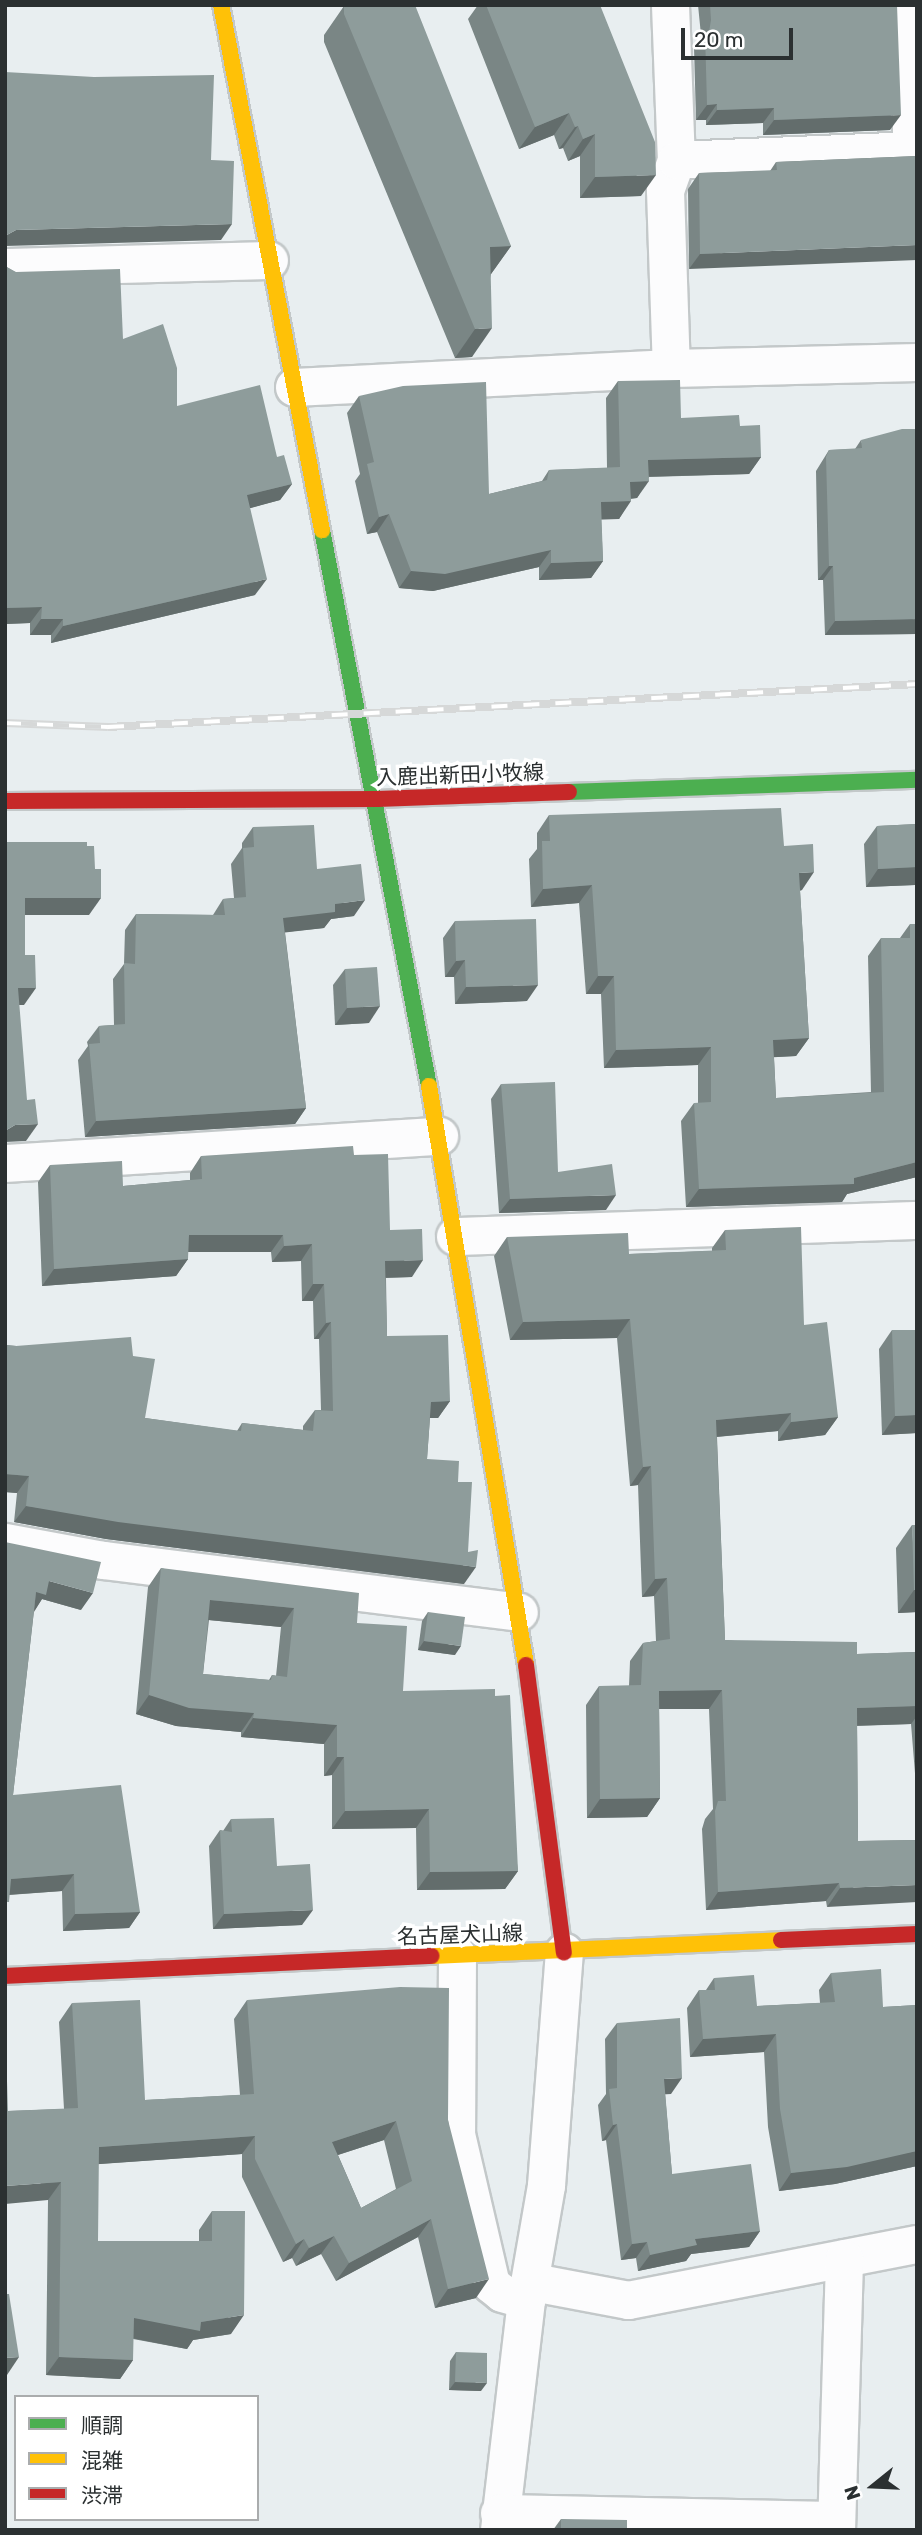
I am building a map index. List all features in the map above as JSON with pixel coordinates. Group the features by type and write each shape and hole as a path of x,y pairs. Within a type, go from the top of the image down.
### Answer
{"street":[{"path":"221,5 377,799 439,1136 519,1612 564,1952 549,2160 499,2521 836,2525 844,2258"},
{"path":"670,5 676,160 665,190 671,368"},
{"path":"676,160 914,151 907,5"},
{"path":"5,267 269,260"},
{"path":"294,387 671,368 917,362"},
{"name":"入鹿出新田小牧線","path":"5,801 377,799 917,780"},
{"path":"5,1163 439,1136"},
{"path":"455,1236 917,1220"},
{"path":"5,1542 103,1560 519,1612"},
{"name":"名古屋犬山線","path":"5,1976 917,1934"},
{"path":"457,1955 456,2134 491,2284 502,2293 530,2291 628,2300 917,2244"}],"building":[{"path":"415,5 511,246 490,247 492,328 475,329 344,14 344,6"},
{"path":"486,5 600,5 655,142 656,175 595,177 595,134 583,139 569,113 535,127"},
{"path":"710,5 897,5 901,115 774,120 774,108 717,110 717,104 707,105 705,32 709,32"},
{"path":"5,72 94,77 214,75 211,160 234,161 232,224 16,230 5,236"},
{"path":"917,156 917,245 700,254 699,173 777,170 776,162"},
{"path":"5,266 16,272 120,269 123,339 163,324 177,368 177,406 260,385 277,457 284,455 292,484 247,495 267,579 63,626 63,619 41,619 42,607 5,608"},
{"path":"680,380 681,418 739,415 740,426 760,425 761,457 648,460 649,481 630,482 631,501 601,502 603,561 551,563 551,550 445,574 411,571 389,514 379,517 367,464 374,462 359,396 403,386 486,382 489,494 547,480 549,470 620,467 618,381"},
{"path":"902,429 917,429 917,619 835,621 833,566 829,566 826,457 829,450 862,448 861,440"},
{"path":"781,808 784,846 813,844 814,872 799,873 809,1038 773,1040 776,1098 884,1092 881,938 910,938 910,924 917,924 917,1162 854,1178 854,1184 699,1189 694,1103 711,1102 711,1047 616,1050 614,976 598,976 592,885 543,889 542,841 550,841 549,815"},
{"path":"917,824 917,867 878,869 877,826"},
{"path":"314,825 317,869 361,864 365,900 335,904 335,912 283,918 306,1108 96,1121 89,1044 100,1043 99,1026 125,1024 124,963 135,964 136,914 225,915 223,899 246,897 243,848 254,847 253,827"},
{"path":"5,842 87,842 87,846 94,846 95,869 101,869 101,898 25,898 25,955 35,955 36,988 18,988 27,1100 35,1099 38,1124 15,1125 5,1131"},
{"path":"536,919 538,985 466,987 465,960 456,961 455,921"},
{"path":"377,967 380,1006 347,1008 345,969"},
{"path":"555,1082 558,1172 612,1164 616,1195 510,1199 501,1084"},
{"path":"353,1146 354,1155 388,1154 390,1230 422,1229 423,1260 385,1261 387,1336 448,1335 450,1401 431,1402 427,1459 459,1461 458,1482 472,1482 468,1552 478,1550 476,1567 118,1522 26,1506 29,1476 5,1474 5,1345 131,1337 133,1356 155,1359 145,1418 241,1431 242,1423 313,1431 315,1410 333,1411 331,1322 326,1323 324,1284 313,1284 312,1244 284,1246 283,1235 189,1235 188,1259 54,1269 50,1165 122,1161 123,1186 202,1179 201,1156"},
{"path":"801,1227 804,1325 827,1322 838,1417 791,1422 791,1413 716,1420 725,1640 857,1642 857,1654 917,1652 917,1706 857,1708 858,1841 917,1840 917,1885 840,1888 839,1883 718,1892 715,1811 718,1801 726,1801 722,1690 659,1691 660,1798 600,1799 599,1686 641,1685 643,1643 670,1639 667,1578 655,1579 651,1466 643,1467 630,1319 523,1322 507,1237 628,1233 629,1254 726,1250 725,1230"},
{"path":"892,1330 917,1330 917,1415 895,1416"},
{"path":"912,1525 917,1525 917,1590 914,1590"},
{"path":"5,1542 101,1562 93,1593 49,1581 46,1595 36,1592 13,1795 121,1785 140,1912 75,1914 74,1874 11,1879 9,1902 5,1902"},
{"path":"161,1568 359,1593 357,1623 407,1626 403,1691 495,1689 495,1696 510,1695 518,1871 430,1872 429,1809 345,1811 344,1757 337,1757 337,1725 253,1718 254,1713 189,1708 149,1695","holes":["210,1600 294,1608 287,1677 272,1675 271,1680 203,1674"]},
{"path":"428,1612 465,1617 461,1646 424,1641"},
{"path":"274,1818 277,1866 310,1864 313,1910 224,1914 220,1830 232,1832 231,1819"},
{"path":"881,1969 883,2007 917,2005 917,2151 847,2167 791,2173 780,2109 776,2034 703,2039 699,1990 715,1990 714,1978 754,1975 757,2006 835,2002 831,1973"},
{"path":"400,1987 449,1988 448,2120 489,2279 448,2289 431,2219 349,2263 334,2236 309,2248 304,2239 296,2244 255,2159 255,2136 99,2147 98,2241 212,2241 212,2211 245,2211 244,2315 201,2322 200,2331 134,2318 133,2360 59,2357 61,2182 5,2186 5,2020 8,2111 78,2108 72,2003 140,2000 145,2100 254,2094 247,2000","holes":["396,2121 412,2181 361,2208 332,2142"]},
{"path":"680,2018 682,2078 664,2079 672,2174 751,2164 760,2231 695,2239 697,2245 650,2255 647,2242 632,2244 617,2124 613,2125 609,2089 617,2088 617,2023"},
{"path":"5,2294 9,2294 19,2357 5,2358"},
{"path":"456,2352 487,2353 487,2383 455,2382"},
{"path":"561,2519 627,2520 627,2530 561,2530"}],"railway":[{"path":"5,723 108,727 917,684"}],"traffic: fast":[{"path":"322,530 429,1086"},
{"path":"569,792 917,780"}],"traffic: slow":[{"path":"221,5 322,530"},
{"path":"429,1086 526,1665"},
{"path":"432,1956 781,1940"}],"traffic: jam":[{"path":"5,801 377,799 569,792"},
{"path":"526,1665 564,1952"},
{"path":"781,1940 917,1934"},
{"path":"5,1976 432,1956"}]}
